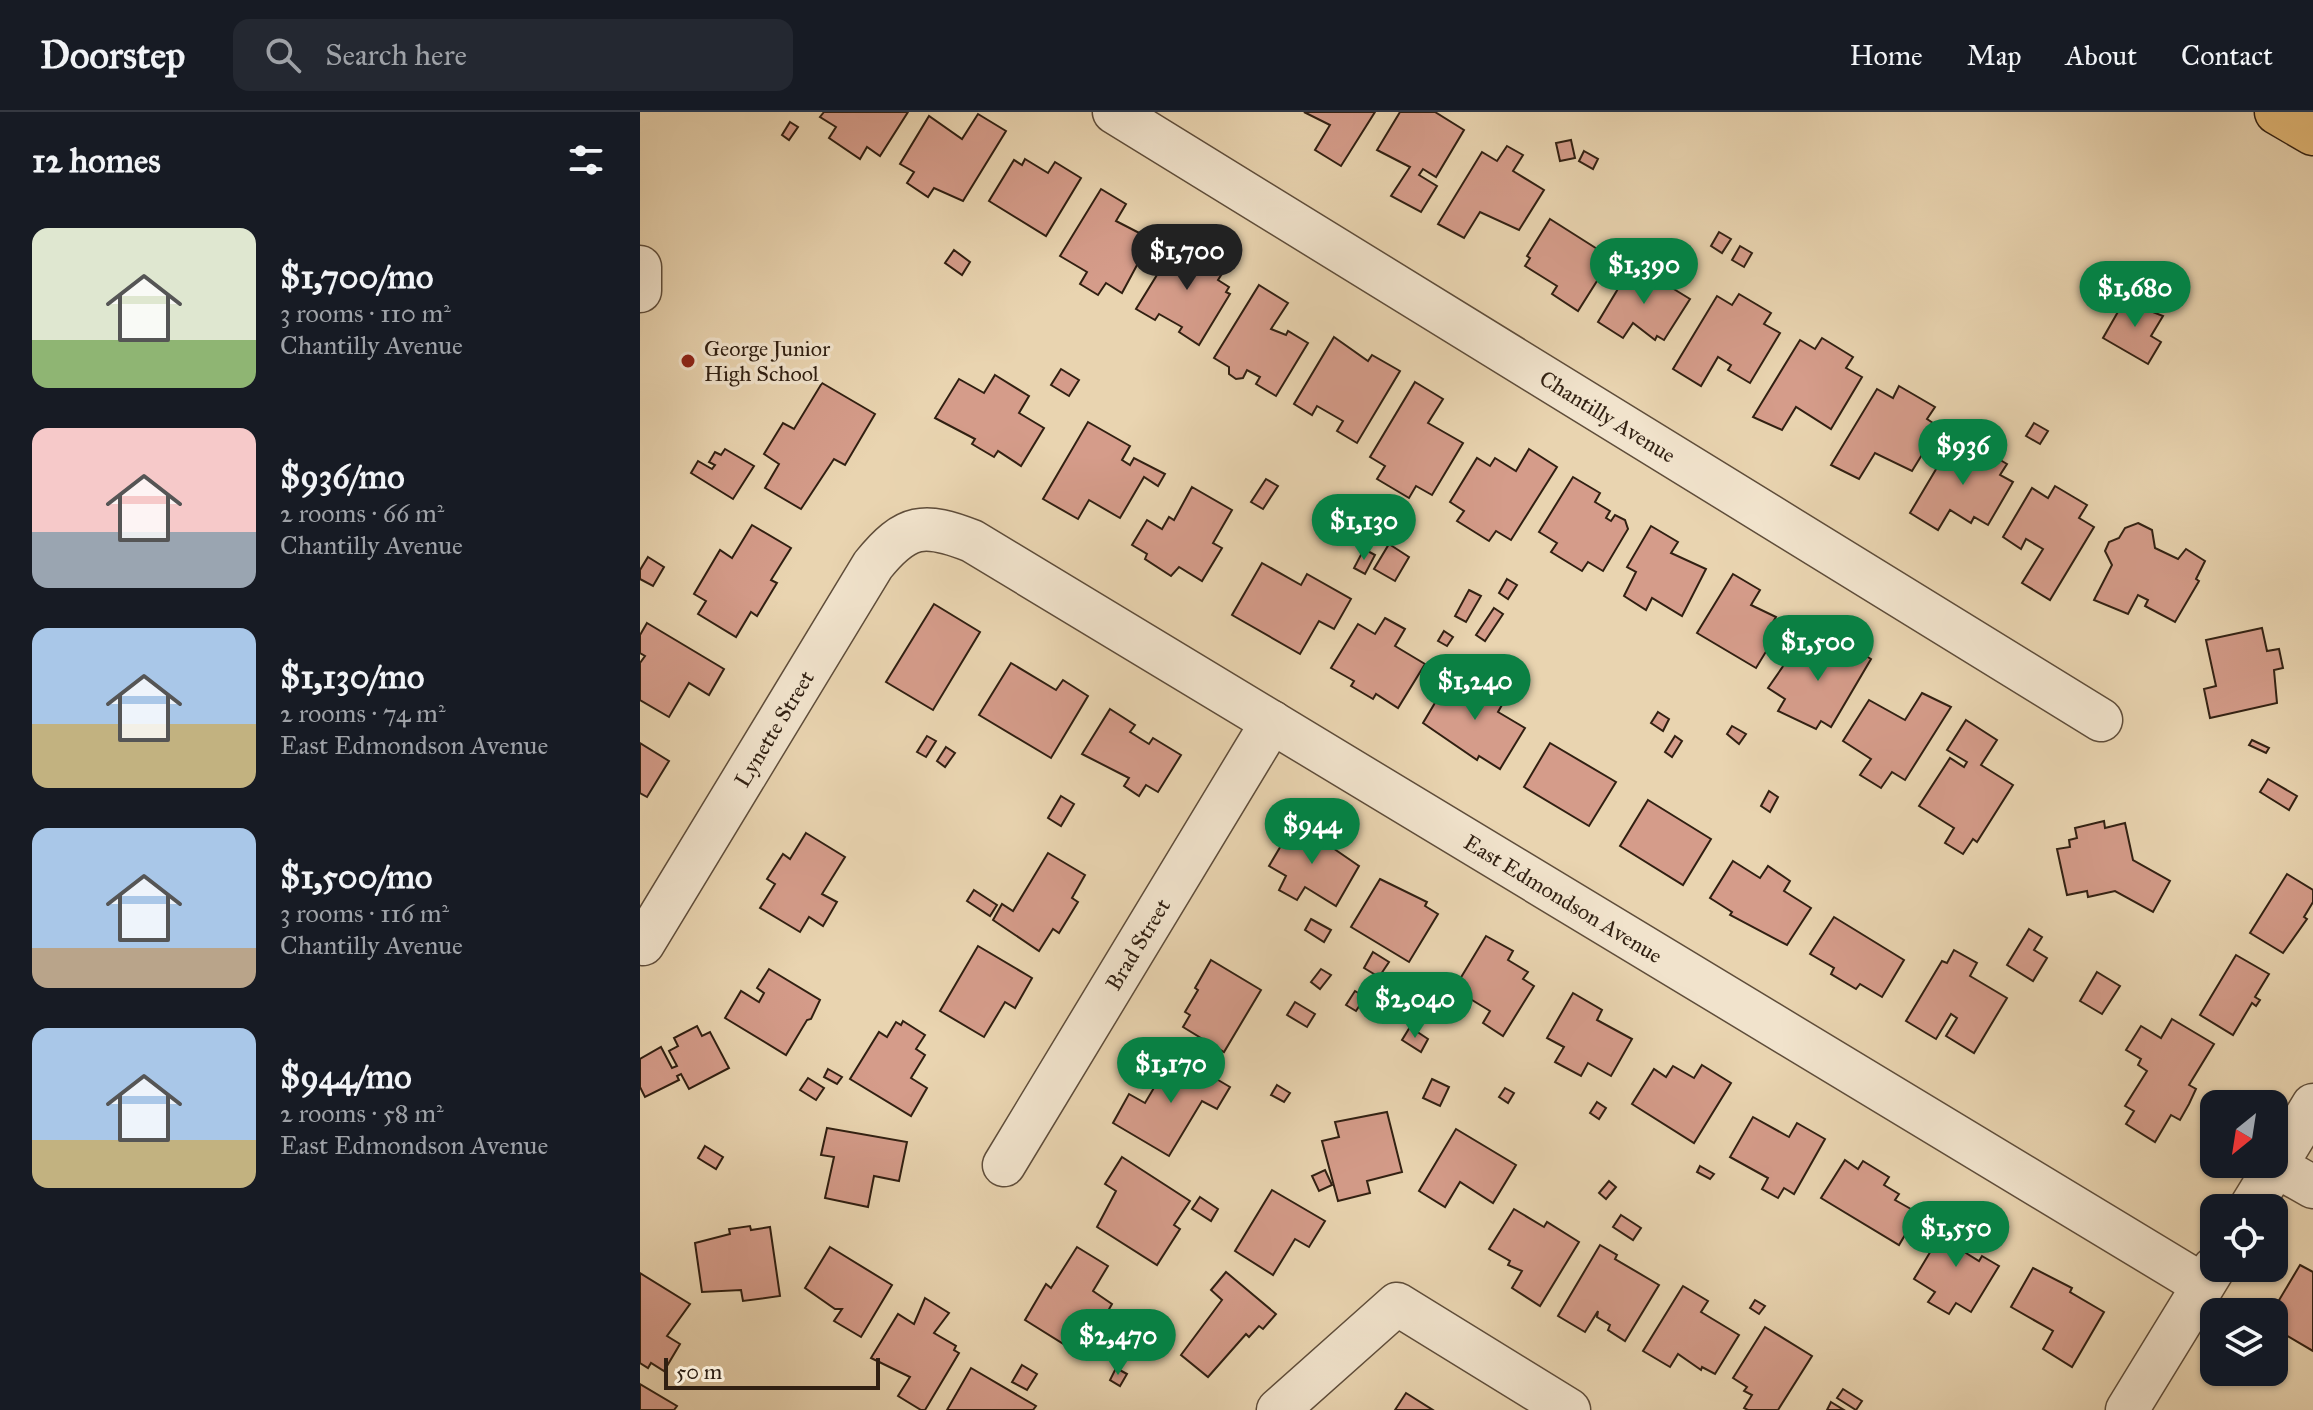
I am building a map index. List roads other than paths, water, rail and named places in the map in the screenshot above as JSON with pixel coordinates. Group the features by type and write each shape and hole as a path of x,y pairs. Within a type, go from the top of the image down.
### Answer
{"main road":[{"path":"2277,112 2313,133"}],"street":[{"name":"Chantilly Avenue","path":"1114,112 2101,720"},
{"path":"640,267 640,291"},
{"name":"East Edmondson Avenue","path":"918,528 943,530 972,541 2200,1271"},
{"name":"Lynette Street","path":"643,944 873,565 892,542 918,528"},
{"name":"Brad Street","path":"1004,1165 1272,722"},
{"path":"2288,1146 2313,1105"},
{"path":"2288,1173 2313,1187"},
{"path":"2127,1410 2205,1282"},
{"path":"1278,1410 1397,1304 1569,1410"}],"place":[{"name":"George Junior High School","path":"688,361"}]}
